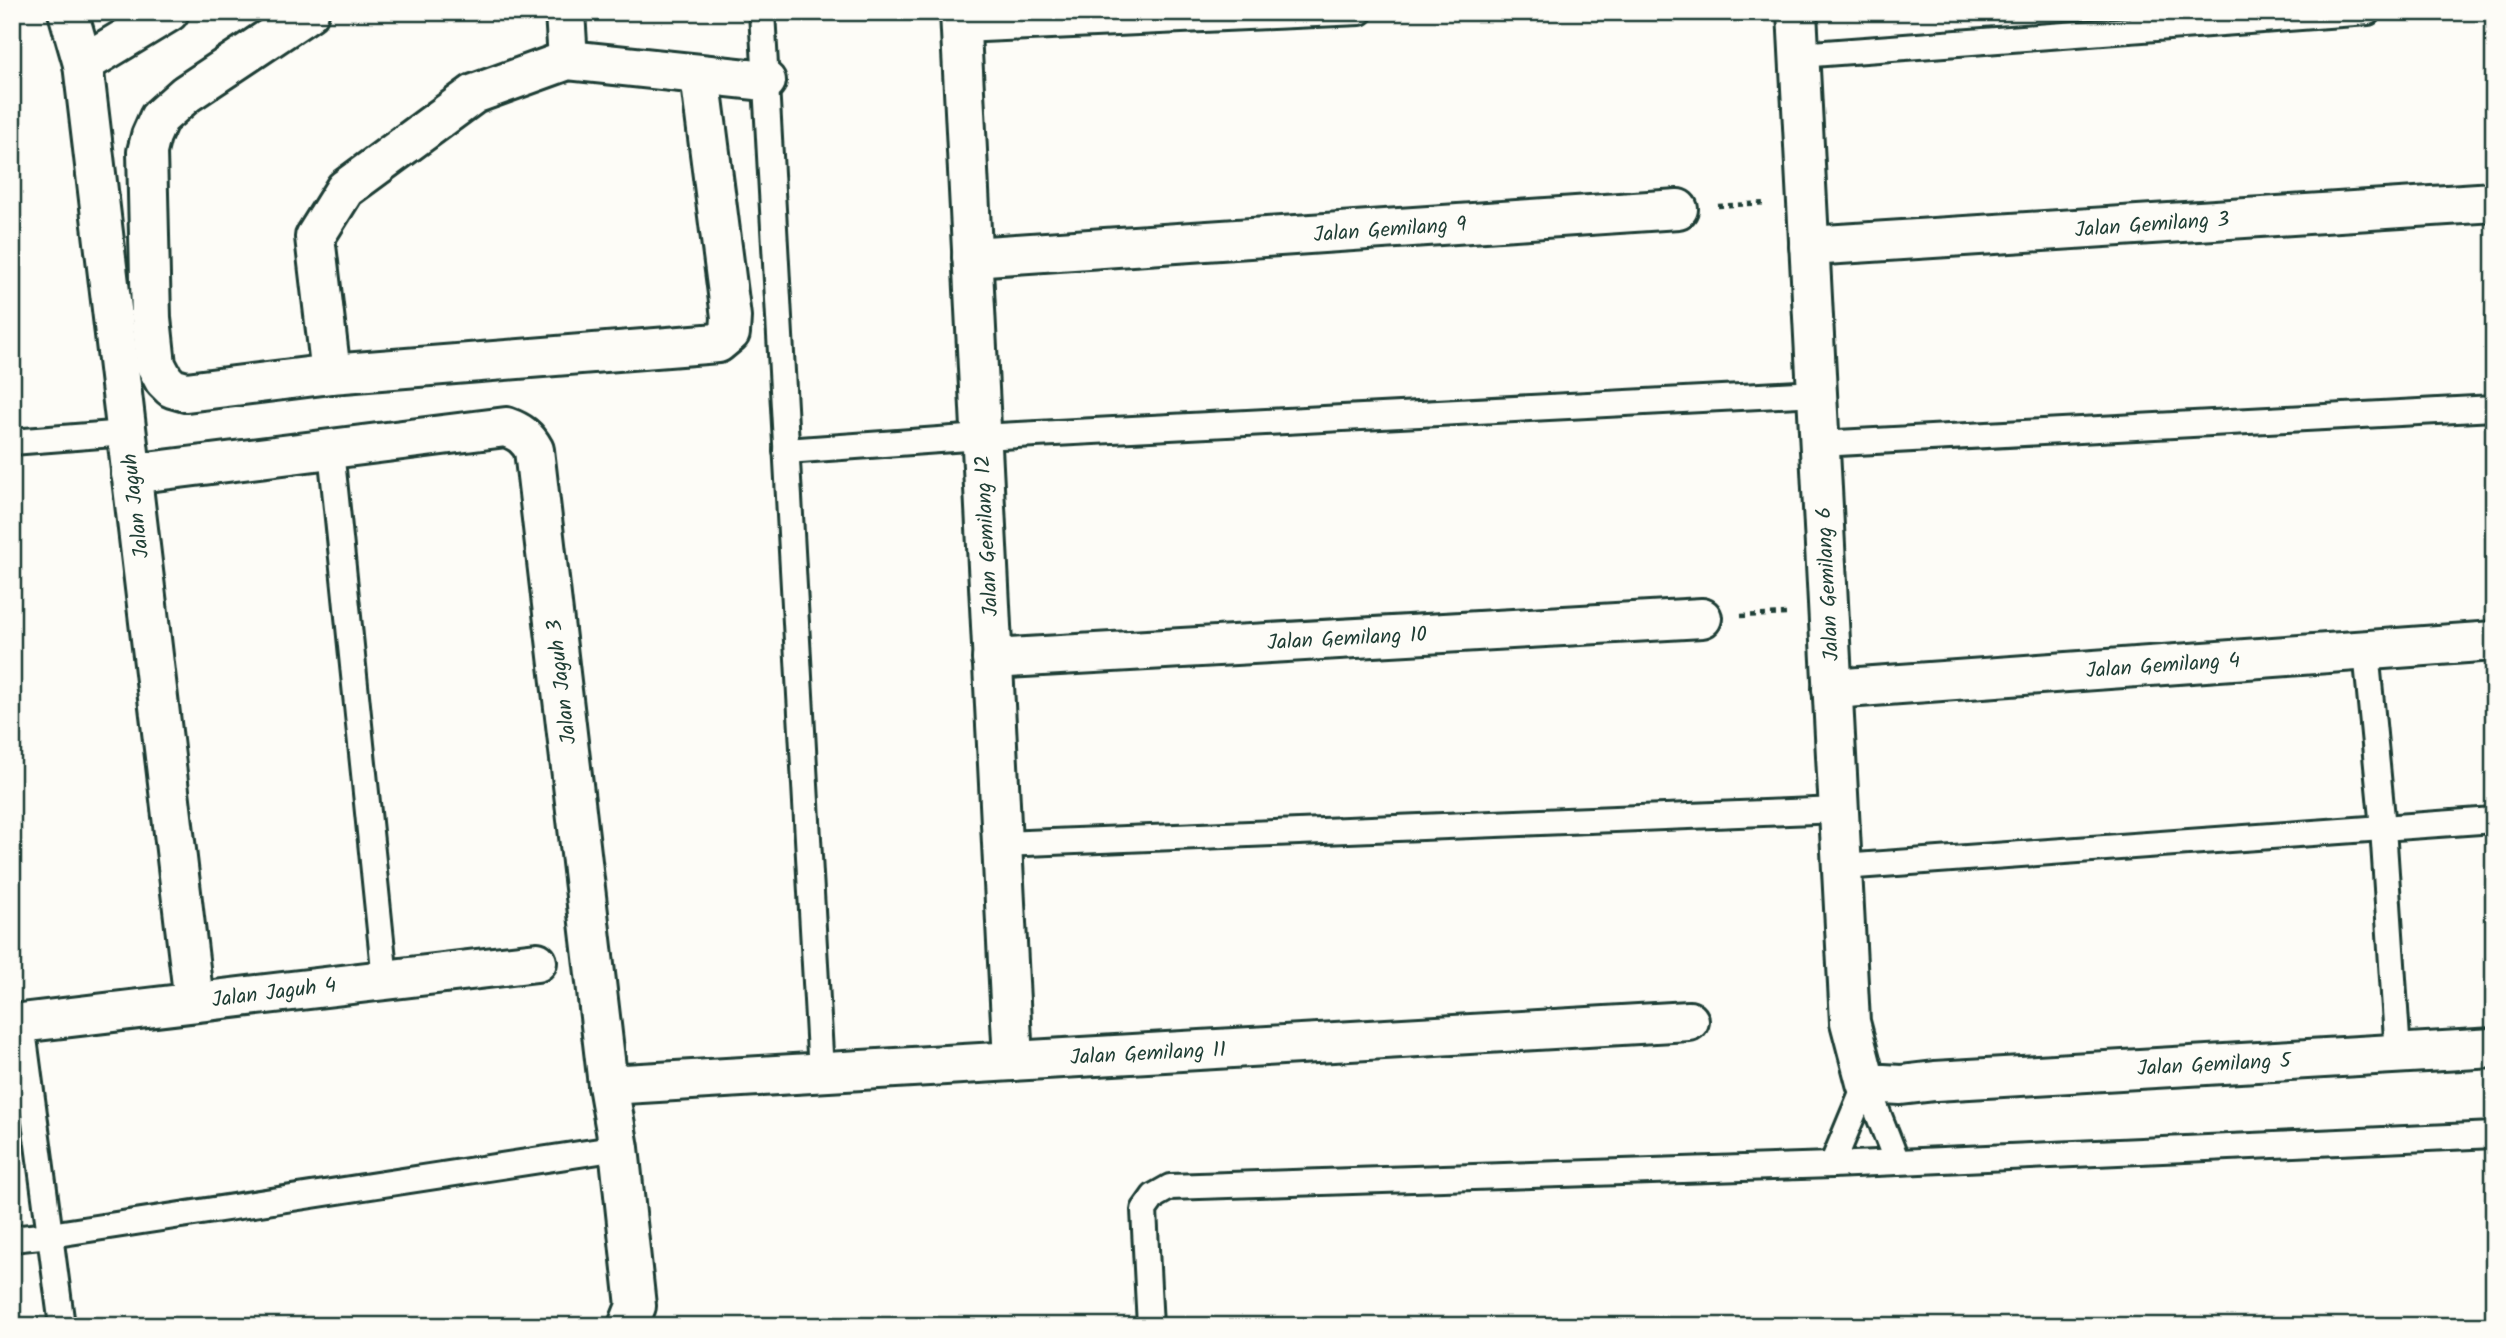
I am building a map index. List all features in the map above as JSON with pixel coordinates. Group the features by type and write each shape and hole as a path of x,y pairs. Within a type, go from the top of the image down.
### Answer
{"street":[{"name":"Jalan Jaguh","path":"68,12 83,64 194,1002"},
{"path":"83,64 169,12"},
{"path":"309,12 186,94 159,118 150,136 147,152 151,318 156,365 172,388 186,392 331,374 718,343 730,333 731,317 700,75"},
{"path":"565,12 568,60"},
{"name":"Jalan Gemilang 6","path":"1797,12 1850,1022 1866,1083"},
{"name":"Jalan Gemilang 12","path":"960,21 1013,1061"},
{"path":"331,374 315,237 345,189 474,94 568,60 766,81"},
{"name":"Jalan Gemilang 3","path":"1809,246 2494,202"},
{"name":"Jalan Gemilang 9","path":"972,257 1678,209"},
{"name":"Jalan Jaguh 3","path":"131,474 506,427 529,439 534,450 608,1085 619,1148 636,1306 628,1326"},
{"name":"Jalan Gemilang 10","path":"992,659 1702,618"},
{"name":"Jalan Gemilang 4","path":"1832,689 2494,641"},
{"name":"Jalan Jaguh 4","path":"17,1023 537,962"},
{"name":"Jalan Gemilang 11","path":"608,1085 1689,1021"},
{"name":"Jalan Gemilang 5","path":"1866,1083 1901,1085 2494,1048"}],"lane":[{"path":"762,12 821,1072"},
{"path":"960,21 1360,12"},
{"path":"1799,55 2368,12"},
{"path":"786,451 981,437 1817,394"},
{"path":"1819,444 2494,408"},
{"path":"12,442 126,433"},
{"path":"331,450 385,979"},
{"path":"2365,651 2383,828 2398,1054"},
{"path":"1002,844 1839,810"},
{"path":"1842,867 2494,820"},
{"path":"17,1023 62,1326"},
{"path":"1866,1083 1897,1162"},
{"path":"1832,1165 1866,1083"},
{"path":"1150,1326 1143,1210 1154,1196 1170,1187 1832,1165 2494,1135"},
{"path":"12,1239 619,1148"}],"path":[{"path":"1678,209 1807,200"},
{"path":"1702,618 1829,611"}]}
